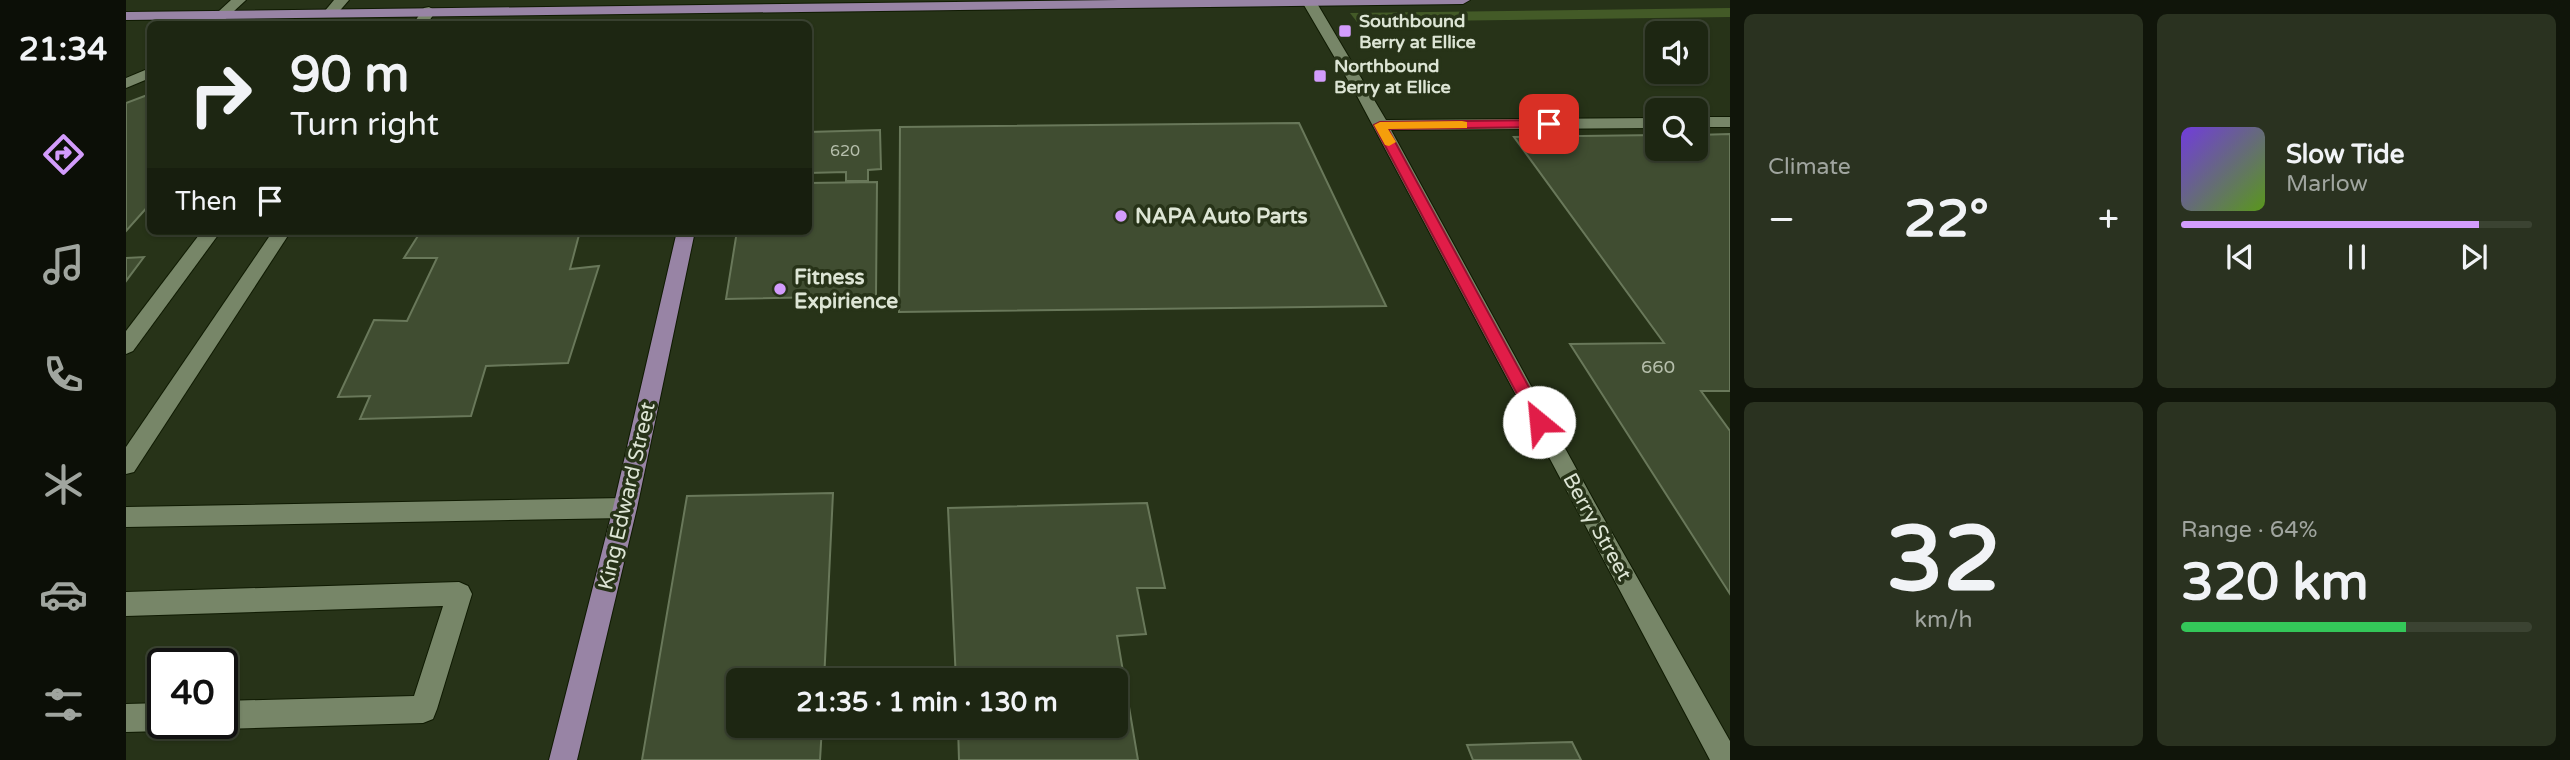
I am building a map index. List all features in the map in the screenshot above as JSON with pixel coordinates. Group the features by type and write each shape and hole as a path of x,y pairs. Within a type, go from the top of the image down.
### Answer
{"main road":[{"path":"126,16 743,3 1463,0"},
{"path":"736,21 743,3"},
{"name":"King Edward Street","path":"563,760 625,508 685,235"}],"street":[{"path":"216,21 239,0"},
{"path":"331,12 342,0"},
{"name":"Berry Street","path":"1308,1 1325,26 1380,125 1725,760"},
{"path":"422,21 429,11"},
{"path":"126,83 147,74"},
{"path":"1708,122 1730,122"},
{"path":"1380,125 1645,123"},
{"path":"126,346 209,235"},
{"path":"126,465 279,235"},
{"path":"126,517 625,508"},
{"path":"126,604 459,594 423,709 238,715"},
{"path":"126,718 147,717"}],"green space":[{"path":"1730,8 1730,17 1357,22 1350,13"}],"building":[{"path":"147,95 147,207 126,231 126,103"},
{"name":"NAPA Auto Parts","path":"1299,123 1386,306 899,312 900,127"},
{"path":"880,130 881,169 868,170 868,181 846,181 846,172 812,173 812,132"},
{"path":"1730,134 1730,391 1701,391 1730,431 1730,594 1570,344 1664,343 1514,137 1645,135 1645,161 1708,161 1708,135"},
{"path":"877,182 876,296 726,299 736,235 812,235 812,183"},
{"path":"418,235 579,235 570,269 599,266 568,363 486,366 471,416 360,419 370,396 338,397 374,320 407,321 437,258 404,258"},
{"path":"144,257 126,281 126,258"},
{"path":"833,493 825,668 726,668 726,738 821,738 820,760 642,760 687,496"},
{"path":"1147,503 1165,588 1137,588 1146,634 1117,636 1122,668 955,668 948,508"},
{"path":"1128,701 1138,760 959,760 958,738 1128,738"},
{"path":"1572,742 1581,760 1473,760 1467,745"}],"slow traffic":[{"path":"1389,142 1380,125 1462,125"}],"place":[{"name":"Southbound Berry at Ellice","path":"1345,31"},
{"name":"Northbound Berry at Ellice","path":"1320,76"},
{"name":"NAPA Auto Parts","path":"1121,216"},
{"name":"Fitness Expirience","path":"780,289"}],"route":[{"path":"1539,422 1380,125 1549,124"}]}
